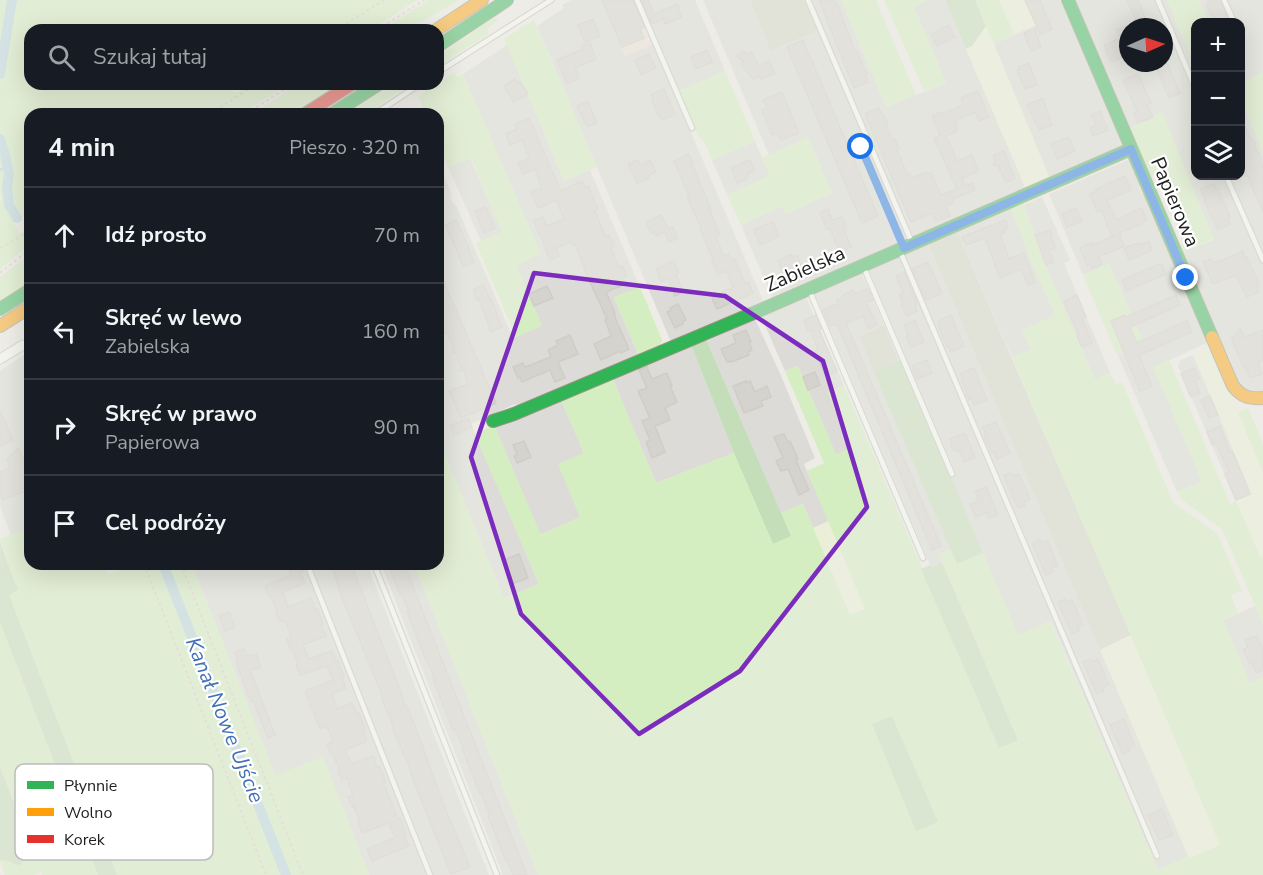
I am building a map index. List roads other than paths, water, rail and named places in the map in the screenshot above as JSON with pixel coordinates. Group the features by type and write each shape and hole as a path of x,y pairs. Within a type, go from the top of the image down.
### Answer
{"street":[{"path":"444,25 482,0"},
{"path":"444,42 507,0"},
{"name":"Papierowa","path":"1068,0 1233,386 1239,395 1248,399 1263,398"},
{"path":"314,108 343,90"},
{"path":"341,108 370,90"},
{"name":"Zabielska","path":"493,421 863,266 1131,149"},
{"path":"0,309 24,294"},
{"path":"0,326 24,311"},
{"path":"0,359 23,345"}],"lane":[{"path":"444,68 551,0"},
{"path":"637,0 692,128"},
{"path":"808,0 905,247 1157,856"},
{"path":"1158,0 1191,78"},
{"path":"1224,0 1232,18"},
{"path":"384,108 411,90"},
{"path":"861,147 905,247"},
{"path":"1228,180 1263,260"},
{"path":"863,266 952,474"},
{"path":"808,289 923,558"},
{"path":"309,570 430,875"},
{"path":"376,570 496,875"}],"waterway":[{"name":"Kanał Nowe Ujście","path":"0,74 12,0"},
{"name":"Kanał Nowe Ujście","path":"0,139 9,174 7,187 9,205 17,218"},
{"path":"0,170 7,166"},
{"name":"Kanał Nowe Ujście","path":"165,570 286,875"}]}
